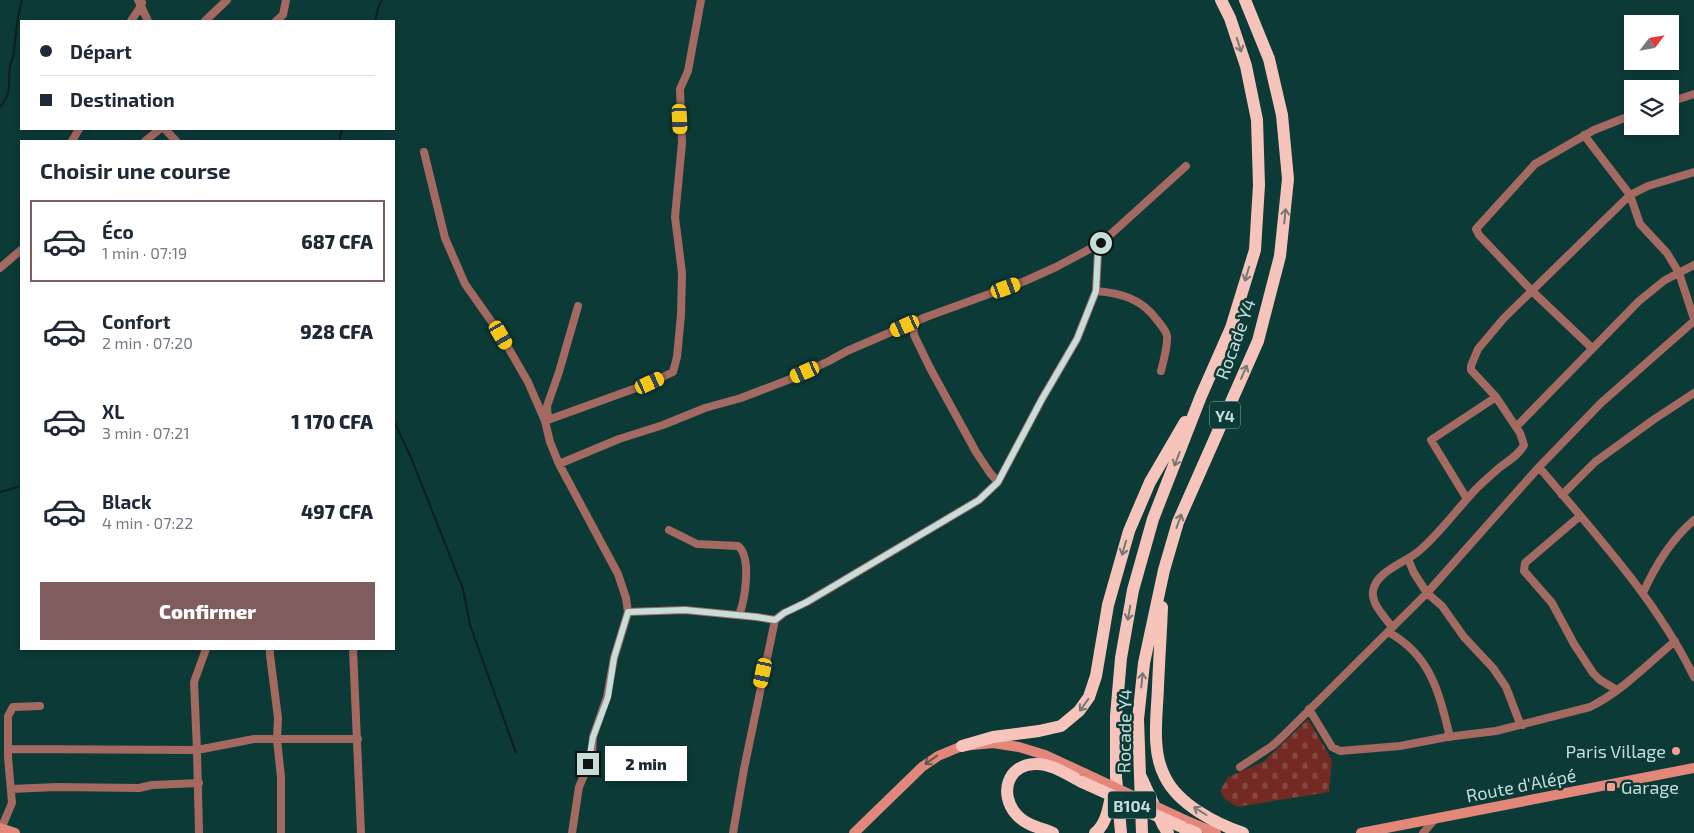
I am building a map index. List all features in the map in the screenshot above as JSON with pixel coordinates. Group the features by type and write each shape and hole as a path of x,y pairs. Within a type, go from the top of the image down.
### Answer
{"highway":[{"name":"Rocade Y4","path":"1120,833 1116,777 1116,716 1121,658 1133,590 1153,519 1201,396 1232,328 1255,250 1259,184 1257,120 1246,66 1230,18 1221,0"},
{"name":"Rocade Y4","path":"1142,833 1138,719 1144,663 1164,570 1178,522 1258,340 1280,256 1288,179 1282,115 1269,59 1245,0"},
{"path":"962,746 993,737 1061,726 1079,711 1089,697 1096,676 1108,605 1129,531 1150,482 1201,396"},
{"path":"1164,570 1156,727 1159,761 1164,776 1176,795 1199,812 1244,833"},
{"path":"1030,833 1016,826 1006,816 998,789 1003,774 1010,766 1029,756 1045,756"},
{"path":"1053,833 1024,822 1016,814 1009,802 1006,790 1010,778 1017,770 1024,766 1035,764 1047,765 1083,777"},
{"path":"1140,773 1168,833"},
{"name":"B104","path":"1083,777 1183,824 1196,833"},
{"path":"1094,833 1101,828 1106,818 1116,777"}],"main road":[{"name":"B104","path":"854,833 922,767 938,756 962,746 993,743 1019,747 1045,756 1083,777"},
{"name":"Route d'Alépé","path":"1361,833 1694,768"},
{"path":"1402,833 1412,822"},
{"name":"B104","path":"1183,824 1216,833"},
{"path":"1,828 14,833"}],"street":[{"path":"206,20 227,0"},
{"path":"277,20 282,15 286,0"},
{"path":"546,421 650,383 673,372 677,357 681,315 682,273 674,217 682,143 680,89 688,71 701,0"},
{"path":"132,20 141,2"},
{"path":"141,2 148,20"},
{"path":"1679,99 1694,94"},
{"path":"1592,348 1532,291 1477,233 1476,228 1535,164 1584,135 1624,118"},
{"path":"147,140 159,130"},
{"path":"166,130 175,140"},
{"path":"1240,767 1272,746 1427,593 1539,467 1601,403 1694,320 1679,273 1667,253 1640,224 1630,195 1584,135"},
{"path":"424,152 445,238 466,284 501,335 528,382 546,421"},
{"path":"559,464 631,435 664,425 705,408 741,398 793,378 829,362 847,351 914,322 1025,281 1101,243 1186,166"},
{"path":"1450,737 1442,703 1430,672 1414,650 1390,629 1374,599 1373,590 1382,575 1408,559 1428,543 1477,488 1522,449 1524,442 1496,396 1472,372 1471,366 1484,340 1504,318 1630,195 1648,186 1694,172"},
{"path":"733,833 775,620 979,500 998,482 1042,399 1077,339 1096,291 1098,252 1101,243"},
{"path":"1,266 20,251"},
{"path":"1516,427 1639,301 1665,280 1694,265"},
{"path":"1096,291 1123,295 1143,304 1151,311 1166,333 1167,339 1161,371"},
{"path":"572,833 579,787 590,758 597,722 608,697 614,658 628,612 626,598 618,574 559,464 544,425 547,406 578,306"},
{"path":"914,322 914,335 930,368 976,452 998,482"},
{"path":"1562,495 1595,462 1694,393"},
{"path":"1467,499 1432,440 1496,396"},
{"path":"1539,467 1643,593 1675,641 1694,677"},
{"path":"1580,516 1537,552 1525,563 1523,568 1530,579 1552,603 1574,644 1593,673 1600,680 1617,690"},
{"path":"1643,593 1650,576 1684,528 1694,520"},
{"path":"669,530 697,544 740,547 745,555 745,584 744,599 739,615"},
{"path":"1408,559 1414,573 1427,593 1442,606 1464,637 1492,668 1510,695 1519,721 1523,725"},
{"path":"628,612 685,610 775,620"},
{"path":"1309,709 1329,743 1336,750 1347,751 1400,746 1496,731 1590,708 1617,690 1675,641"},
{"path":"199,833 199,783 194,682 206,650"},
{"path":"270,650 278,718 277,740 281,777 281,833"},
{"path":"353,650 361,833"},
{"path":"1,828 11,806 8,716 13,707 40,706"},
{"path":"8,749 197,750 240,741 358,739"},
{"path":"11,789 66,787 132,788 152,785 199,783"},
{"path":"1423,833 1436,818"}],"green space":[{"path":"1308,719 1332,760 1329,792 1237,807 1225,799 1220,791 1228,777 1263,762"}],"waterway":[{"path":"0,107 9,91 10,66 14,53 22,0"},
{"path":"375,20 382,0"},
{"path":"339,140 342,130"},
{"path":"395,423 412,460 463,589 470,625 516,753"},
{"path":"0,492 20,486"}],"place":[{"name":"Paris Village","path":"1676,751"},
{"name":"Garage","path":"1611,787"}],"route":[{"path":"588,764 597,722 608,697 614,658 628,612 685,610 775,620 979,500 990,491 998,482 1042,399 1077,339 1096,291 1098,252 1101,243"}]}
